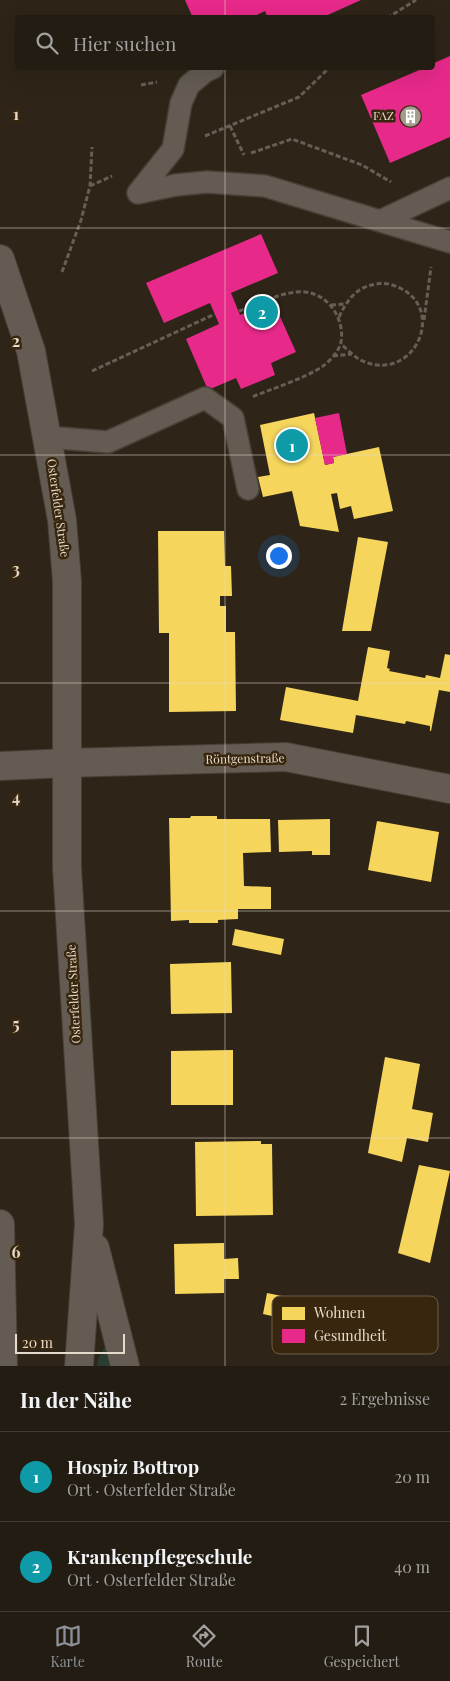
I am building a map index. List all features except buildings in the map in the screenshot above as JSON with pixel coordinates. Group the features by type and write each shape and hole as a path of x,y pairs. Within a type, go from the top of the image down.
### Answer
{"main road":[{"name":"Osterfelder Straße","path":"0,259 31,351 62,520 67,580 67,868 89,1224 79,1366"},
{"name":"Röntgenstraße","path":"67,763 286,757 450,789"},
{"path":"0,766 67,763"},
{"path":"0,1224 8,1362"},
{"name":"Osterfelder Straße","path":"89,1224 125,1366"}],"lane":[{"path":"208,70 189,85 181,103 173,150 138,193 176,185 207,182 265,186 442,240"},
{"path":"380,221 450,188"},
{"path":"47,437 108,442 204,398 233,418 248,489"}],"path":[{"path":"392,15 416,0"},
{"path":"173,150 298,97 327,70"},
{"path":"230,126 244,156 292,139 362,165 388,179 417,203"},
{"path":"62,272 81,220 90,186 92,148"},
{"path":"90,186 115,175"},
{"path":"341,344 364,362 377,366 390,365 403,360 413,351 420,339 442,240"},
{"path":"221,410 323,366 341,344 339,317 345,304 354,293 366,286 379,283 392,284 405,291 415,300 421,312 423,326"},
{"path":"239,311 293,292 307,292 320,297 339,317"},
{"path":"330,306 345,304"},
{"path":"92,371 215,314"},
{"path":"333,356 353,354"}],"green space":[{"path":"107,1343 112,1366 97,1366 98,1359"}],"place":[{"name":"FAZ","path":"410,116"},
{"name":"Krankenpflegeschule","path":"262,312"},
{"name":"Hospiz Bottrop","path":"292,445"}]}
